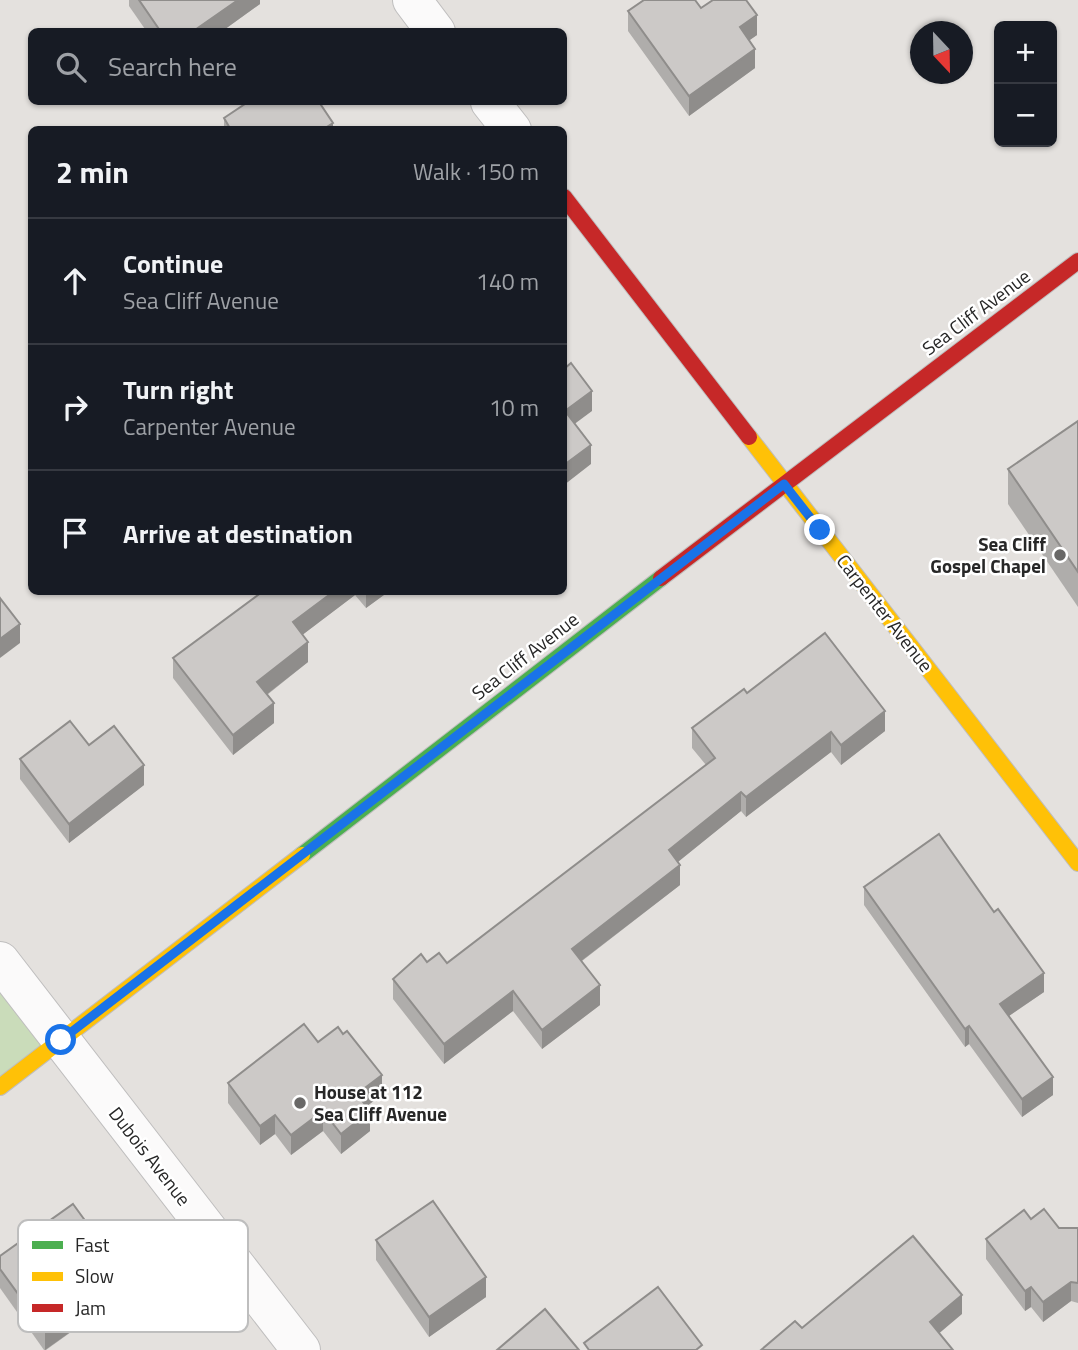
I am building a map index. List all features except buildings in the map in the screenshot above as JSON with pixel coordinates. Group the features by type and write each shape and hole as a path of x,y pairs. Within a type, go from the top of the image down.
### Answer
{"street":[{"path":"412,0 433,28"},
{"path":"492,105 509,126"},
{"name":"Carpenter Avenue","path":"567,201 1078,863"},
{"name":"Sea Cliff Avenue","path":"0,1087 1078,261"},
{"name":"Dubois Avenue","path":"0,961 200,1220"},
{"name":"Dubois Avenue","path":"248,1282 301,1350"}],"green space":[{"path":"0,961 60,1040 0,1087"}],"traffic: fast":[{"path":"302,855 661,578"}],"traffic: slow":[{"path":"749,437 1078,863"},
{"path":"0,1087 302,855"}],"traffic: jam":[{"path":"567,201 749,437"},
{"path":"661,578 1078,261"}],"place":[{"name":"Sea Cliff Gospel Chapel","path":"1060,555"},
{"name":"House at 112 Sea Cliff Avenue","path":"300,1103"}],"route":[{"path":"61,1040 784,484 820,530"}]}
